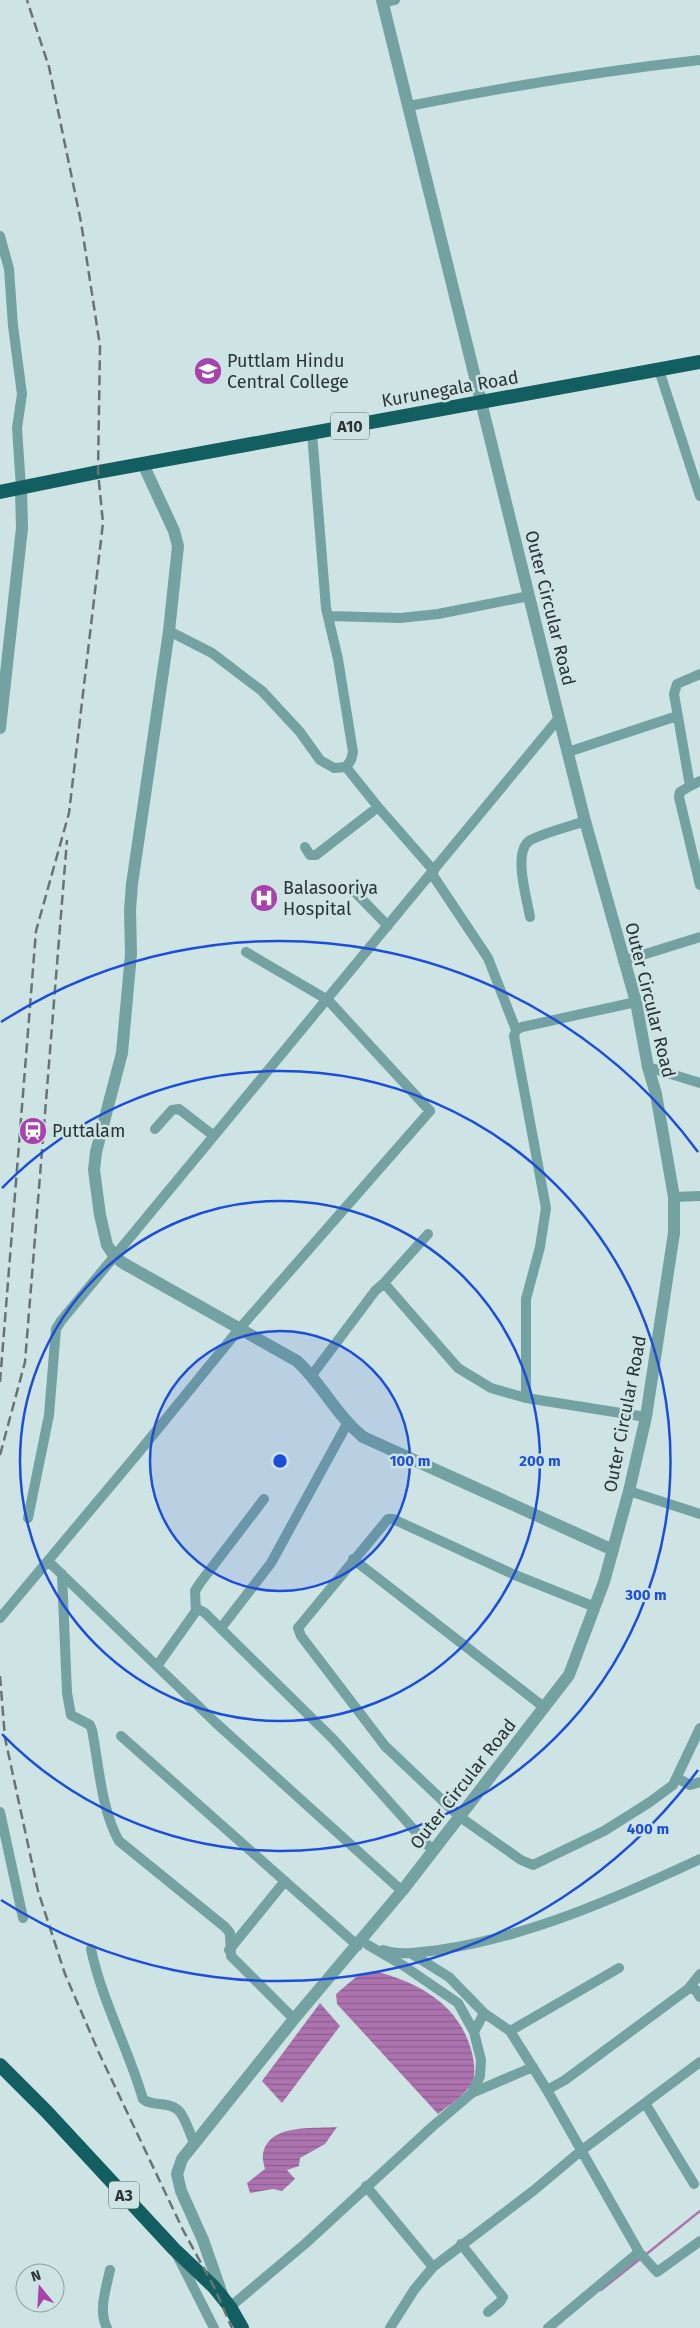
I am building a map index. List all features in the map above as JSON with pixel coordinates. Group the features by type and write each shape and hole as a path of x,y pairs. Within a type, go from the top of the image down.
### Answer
{"highway":[{"name":"Kurunegala Road","path":"0,492 700,362"},
{"name":"A3","path":"0,2065 47,2112 174,2249 214,2287 242,2328"}],"street":[{"name":"Outer Circular Road","path":"227,2304 203,2240 181,2191 177,2174 182,2159 294,2019 362,1944 569,1675 595,1606 629,1491 646,1417 674,1233 674,1197 656,1094 648,1067 636,1002 585,821 559,718 409,106 386,1"},
{"path":"409,106 511,85 628,68 700,60"},
{"path":"0,236 10,269 13,326 22,394 17,428 22,528 6,639 0,728"},
{"path":"659,370 700,496"},
{"path":"169,631 212,653 262,691 300,732 320,760 334,768 346,767 351,760 353,752 338,659 328,616 312,433"},
{"path":"143,464 174,531 178,546 169,631 132,884 130,910 131,954 122,1052 96,1152 94,1170 100,1215 107,1245 115,1257 123,1264 297,1361 312,1375 347,1424 363,1437 613,1550"},
{"path":"328,616 400,618 438,614 529,596"},
{"path":"690,786 674,694 677,684 700,674"},
{"path":"568,752 677,716"},
{"path":"28,1518 50,1415 56,1330 559,718"},
{"path":"346,767 433,872 488,958 516,1030 514,1036 546,1208 540,1247 526,1299 526,1398"},
{"path":"700,782 680,792 678,797 700,885"},
{"path":"305,847 310,855 316,855 378,807"},
{"path":"530,917 520,858 523,848 530,840 585,821"},
{"path":"352,889 388,926"},
{"path":"623,961 700,937"},
{"path":"0,1618 240,1328 430,1111 328,1000 246,952"},
{"path":"516,1030 522,1027 636,1002"},
{"path":"648,1067 700,1083"},
{"path":"154,1129 172,1110 179,1108 214,1136"},
{"path":"674,1197 700,1196"},
{"path":"312,1375 375,1291 428,1234"},
{"path":"384,1283 458,1368 491,1388 526,1398 646,1417"},
{"path":"221,1628 271,1563 347,1424"},
{"path":"629,1491 700,1514"},
{"path":"157,1666 196,1611 195,1592 200,1583 264,1499"},
{"path":"595,1606 515,1575 394,1519 388,1518 298,1628 299,1633 385,1746 460,1817 521,1860 533,1865 604,1830 650,1802 673,1785 700,1728"},
{"path":"353,1559 545,1708"},
{"path":"48,1561 216,1723 402,1891"},
{"path":"62,1574 67,1693 71,1715 90,1725 92,1730 106,1806 119,1841 225,1927 230,1933 229,1950 236,1963 294,2019"},
{"path":"196,1611 200,1610 205,1613 333,1739 434,1851"},
{"path":"122,1736 286,1881 362,1944 404,1966 458,2003 474,2032 481,2060 480,2076 472,2093"},
{"path":"676,1778 690,1785 700,1782"},
{"path":"0,1812 23,1918"},
{"path":"362,1944 391,1953 412,1954 459,1947 549,1923 624,1895 700,1859"},
{"path":"229,1950 286,1881"},
{"path":"91,1949 101,1986 126,2047 143,2099 148,2103 171,2106 178,2110 194,2143"},
{"path":"412,1954 449,1977 484,2013 510,2031 547,2090 639,2252 657,2272 700,2241"},
{"path":"510,2031 619,1968"},
{"path":"547,2090 565,2080 688,1989 700,1974"},
{"path":"688,1989 695,1989 700,1997"},
{"path":"474,2032 484,2013"},
{"path":"390,2328 432,2266 700,2062"},
{"path":"227,2304 306,2243 366,2186 472,2093 533,2067"},
{"path":"645,2103 694,2184"},
{"path":"366,2186 432,2266"},
{"path":"460,2244 501,2292 503,2297 500,2302 488,2312"},
{"path":"174,2249 214,2328"},
{"path":"548,2328 639,2252"},
{"path":"107,2328 102,2319 104,2296 110,2270"}],"shaded area":[{"path":"375,1971 407,1982 436,1998 448,2009 466,2036 474,2064 472,2083 461,2096 438,2114 337,2004 336,1994 356,1977"},
{"path":"320,2003 340,2026 282,2103 262,2081"},
{"path":"337,2127 325,2144 300,2158 299,2166 287,2170 295,2179 282,2191 273,2189 250,2193 247,2183 265,2169 263,2154 267,2144 274,2137 283,2132 305,2128"}],"waterway":[{"path":"644,2256 700,2211"},
{"path":"601,2290 640,2259"}],"railway":[{"path":"0,1382 36,931 69,813 103,523 98,472 100,346 81,222 49,67 27,0"},
{"path":"0,1455 25,1362 67,840"},
{"path":"0,1676 5,1738 38,1891 65,1974 99,2053 183,2230 214,2287 232,2328"}],"place":[{"name":"Puttlam Hindu Central College","path":"208,371"},
{"name":"Balasooriya Hospital","path":"264,898"},
{"name":"Puttalam","path":"33,1131"}]}
